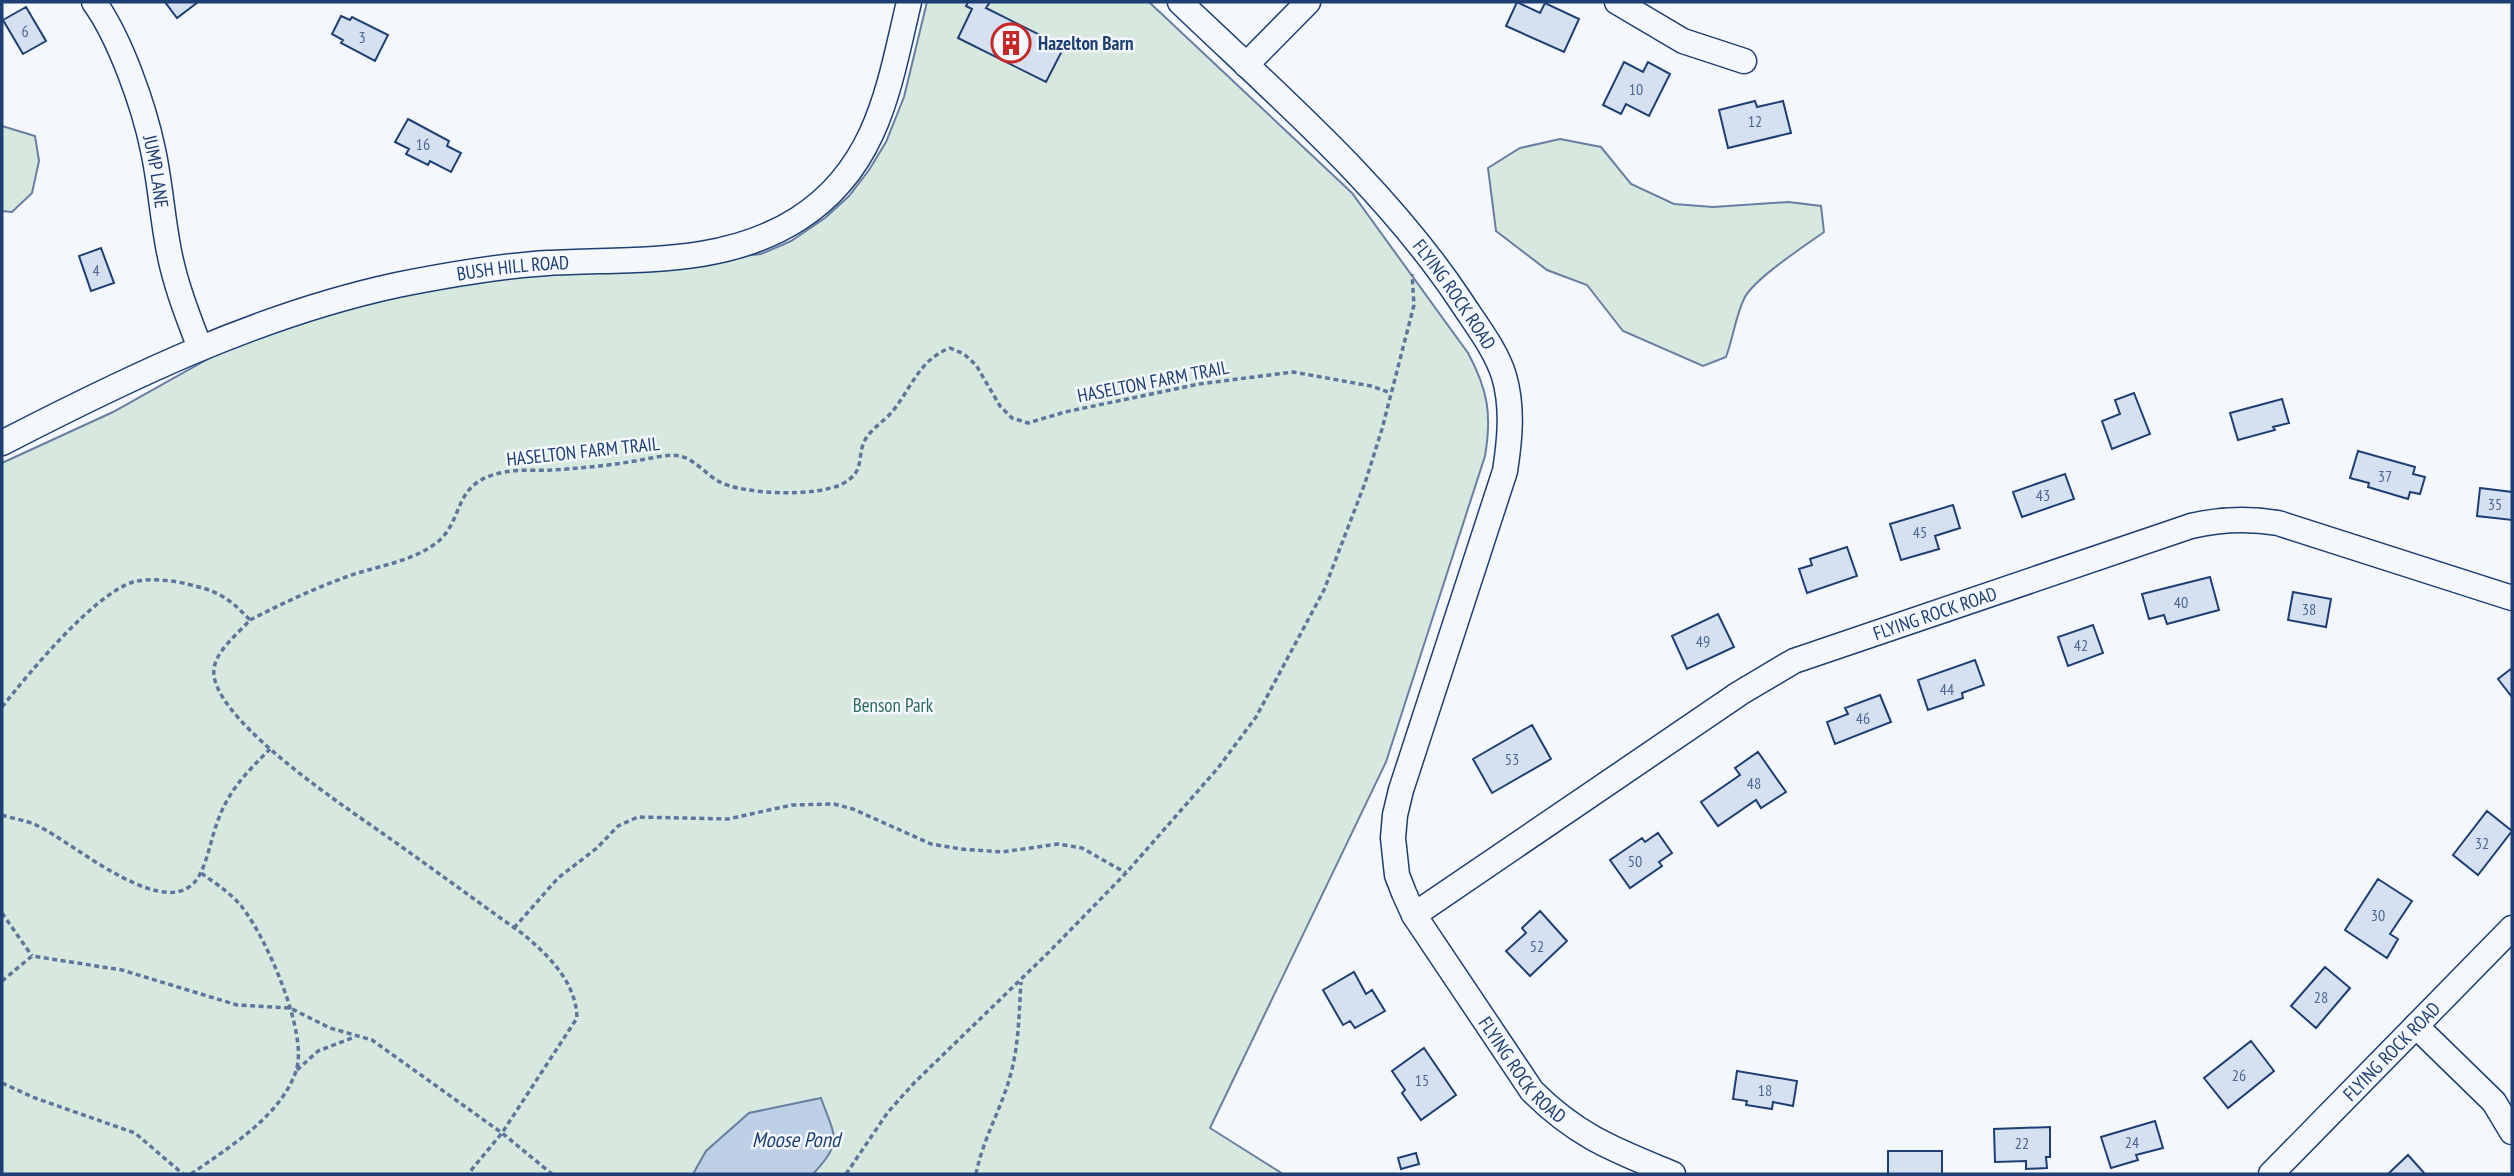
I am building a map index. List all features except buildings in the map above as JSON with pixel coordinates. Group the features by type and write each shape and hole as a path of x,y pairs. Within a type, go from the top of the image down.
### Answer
{"street":[{"name":"JUMP LANE","path":"94,2 122,55 153,149 168,248 180,293 200,348"},
{"name":"BUSH HILL ROAD","path":"2,443 200,348 296,312 398,285 472,271 548,263 676,258 727,249 776,232 799,219 820,202 855,164 869,143 879,118 909,2"},
{"name":"FLYING ROCK ROAD","path":"1180,2 1377,192 1445,276 1493,352 1506,386 1509,405 1510,436 1505,471 1401,790 1393,838 1397,875 1414,915 1532,1091 1551,1110 1591,1139 1673,1174"},
{"path":"1246,65 1308,2"},
{"path":"1617,2 1683,41 1744,61"},
{"name":"FLYING ROCK ROAD","path":"1414,915 1740,693 1794,661 2191,526 2216,520 2238,519 2278,523 2512,598"},
{"name":"FLYING ROCK ROAD","path":"2271,1174 2512,928"},
{"path":"2416,1026 2494,1102 2512,1132"}],"path":[{"path":"846,1174 888,1112 1126,873 1218,768 1256,717 1324,590 1365,483 1414,306"},
{"name":"HASELTON FARM TRAIL","path":"250,620 320,587 415,556 437,542 447,531 466,491 480,480 505,472 602,467 664,456 683,457 719,481 743,490 805,491 842,484 860,468 865,440 891,414 911,381 938,352 950,348 964,354 976,365 1000,406 1012,418 1028,423 1065,412 1199,384 1293,372 1371,386 1391,393"},
{"path":"2,707 33,667 100,601 135,582 179,582 209,589 232,601 250,620 215,659 214,674 218,692 270,749 298,772 544,952 572,990 577,1006 577,1018 502,1133 468,1174"},
{"path":"2,814 35,824 118,874 152,891 169,894 182,892 192,886 201,873 229,795 270,749"},
{"path":"514,928 558,878 597,848 618,826 638,817 728,819 792,805 834,804 853,809 931,844 1002,852 1058,844 1082,848 1126,873"},
{"path":"201,873 242,907 271,957 290,1009 297,1044 297,1070"},
{"path":"2,913 32,957"},
{"path":"2,981 32,957 122,970 237,1005 290,1009 330,1028 372,1040 502,1133 552,1174"},
{"path":"976,1174 980,1152 1012,1073 1018,1034 1021,980"},
{"path":"191,1174 274,1110 297,1070 318,1051 356,1036"},
{"path":"2,1083 35,1098 135,1133 183,1174"}],"green space":[{"name":"Benson Park","path":"927,2 1149,2 1352,193 1468,353 1484,391 1488,415 1485,456 1386,762 1210,1128 1283,1174 2,1174 2,463 113,412 240,341 345,310 496,270 696,261 761,254 791,241 825,218 849,196 886,142 904,97"},
{"path":"2,126 35,136 39,161 32,193 12,212 2,211"},
{"path":"1560,139 1601,147 1631,184 1674,204 1713,207 1789,202 1821,206 1824,232 1757,282 1744,299 1726,357 1703,366 1623,331 1587,285 1547,270 1496,231 1488,168 1520,148"}],"water":[{"name":"Moose Pond","path":"821,1098 834,1139 829,1154 813,1174 693,1174 706,1151 749,1113"}],"place":[{"name":"Hazelton Barn","path":"1011,43"}]}
